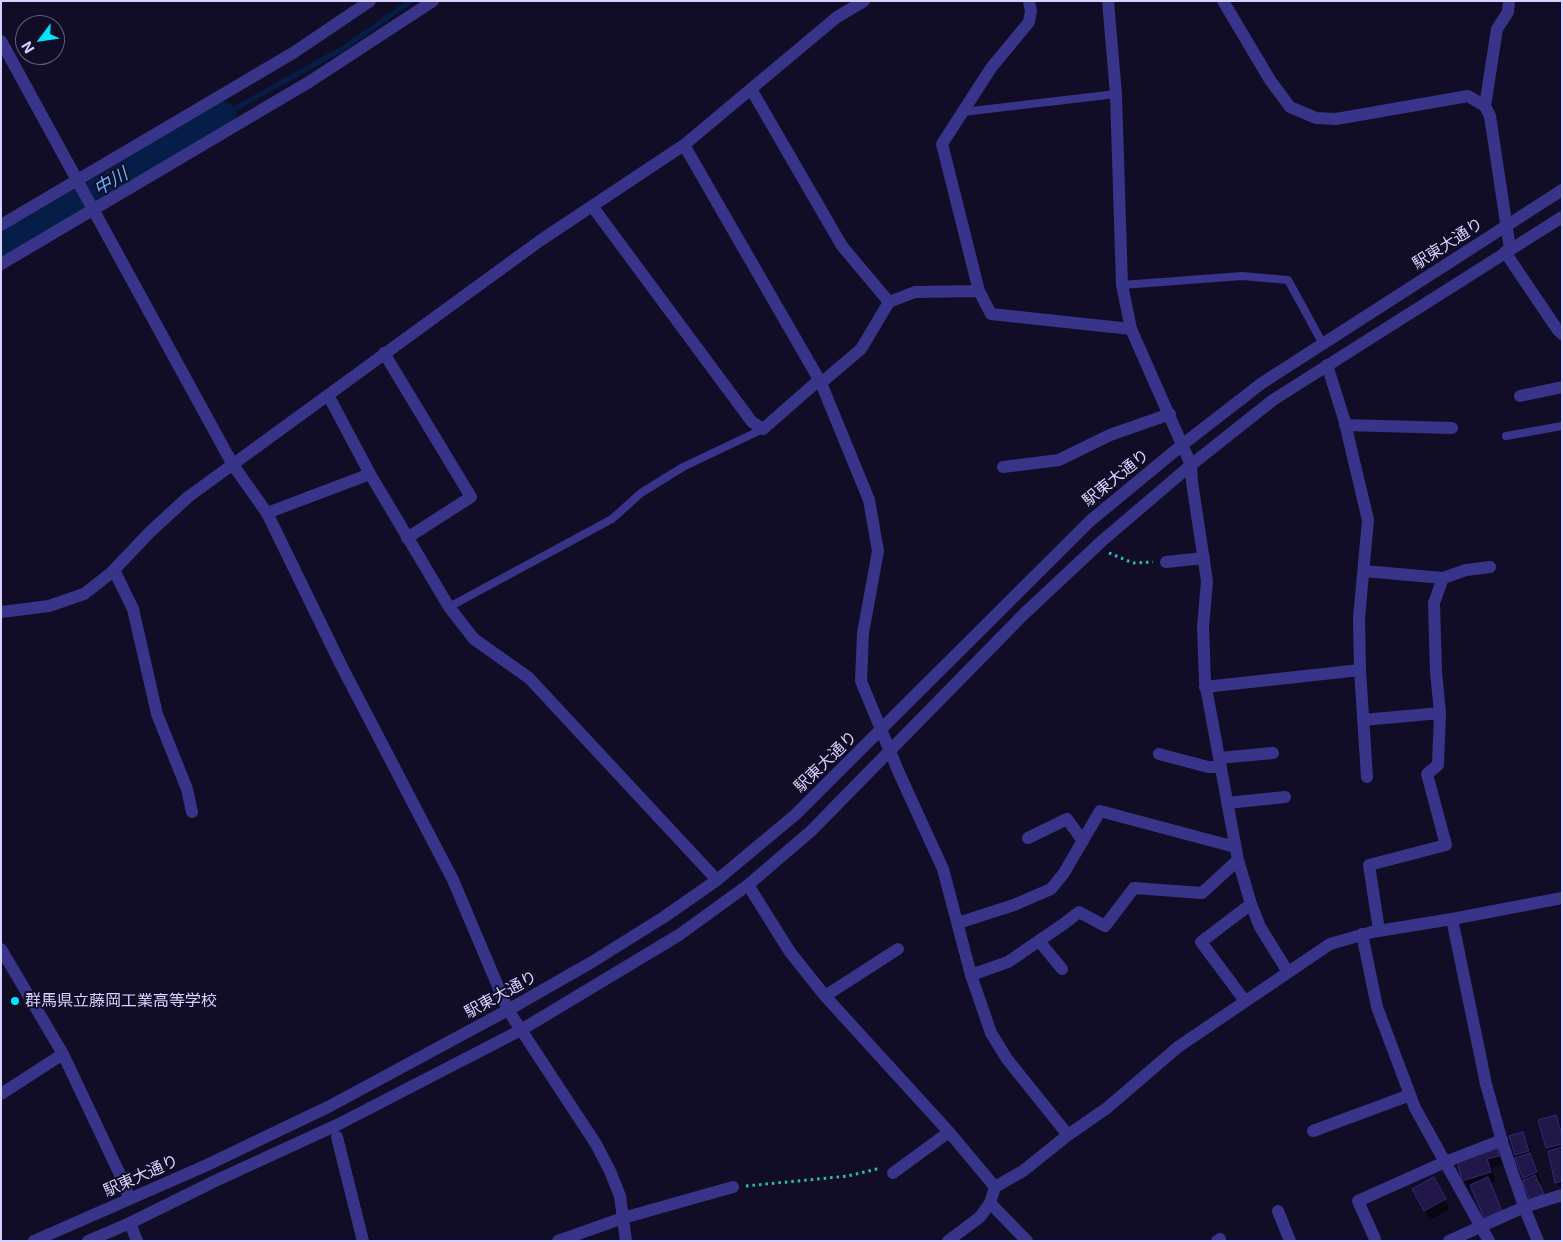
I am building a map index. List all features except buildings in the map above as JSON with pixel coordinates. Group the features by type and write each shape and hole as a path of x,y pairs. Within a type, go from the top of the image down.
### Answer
{"street":[{"path":"1,225 292,53 370,1"},
{"path":"1,264 309,82 433,1"},
{"path":"1029,1 1032,11 1029,22 991,68 942,144 979,291 991,314 1131,329"},
{"path":"1108,1 1116,94 1122,285 1131,329 1191,465 1207,581 1203,627 1205,687 1235,847 1251,904 1267,940 1288,972"},
{"path":"1223,1 1270,80 1290,107 1316,118 1336,119 1468,96 1485,106 1490,116 1506,226 1507,250 1562,334"},
{"path":"1485,106 1497,29 1508,12 1509,1"},
{"path":"1,612 49,606 84,594 114,570 150,532 188,497 541,240 684,145 837,17 860,2"},
{"path":"1,41 233,465 267,513 341,665 453,880 508,1010 596,1144 620,1196 626,1241"},
{"path":"751,90 842,246 889,302"},
{"path":"684,145 820,382 869,500 878,551 863,633 861,681 899,773 943,869 971,974 991,1032 1007,1059 1068,1135"},
{"name":"駅東大通り","path":"34,1241 207,1165 330,1106 508,1010 664,917 717,880 795,815 1090,522 1182,446 1262,383 1562,190"},
{"path":"592,206 752,422 763,429 861,349 889,302 915,292 979,291"},
{"path":"88,1241 339,1124 521,1030 679,935 748,885 811,831 1024,614 1100,544 1191,465 1273,400 1507,250 1562,217"},
{"path":"384,353 471,497 407,538"},
{"path":"1327,365 1345,425 1368,520 1359,618 1360,670 1367,776"},
{"path":"1520,396 1562,387"},
{"path":"328,395 407,538 449,607 474,639 529,678 717,880"},
{"path":"1003,467 1059,460 1110,435 1170,414"},
{"path":"1345,425 1452,428"},
{"path":"267,513 370,474"},
{"path":"1166,562 1204,558"},
{"path":"1364,570 1444,578 1466,570 1490,568"},
{"path":"114,570 133,609 157,714 187,789 192,812"},
{"path":"1379,930 1369,865 1446,845 1427,774 1438,765 1440,713 1436,672 1434,603 1444,578"},
{"path":"1205,687 1360,670"},
{"path":"1363,720 1440,713"},
{"path":"1159,754 1208,767 1273,753"},
{"path":"1227,803 1285,797"},
{"path":"958,924 1014,905 1051,889 1064,873 1100,811 1235,847"},
{"path":"1028,838 1067,819 1083,841"},
{"path":"971,974 1008,962 1079,912 1104,926 1134,888 1202,893 1238,860"},
{"path":"748,885 790,952 825,996 949,1132 995,1187"},
{"path":"948,1241 980,1217 990,1203 995,1187 1023,1171 1068,1135 1107,1108 1178,1047 1330,944 1379,930 1452,919 1562,898"},
{"path":"1245,1001 1201,942 1251,904"},
{"path":"1452,919 1486,1084 1524,1207 1538,1241"},
{"path":"1362,934 1377,1007 1415,1108 1489,1241"},
{"path":"1039,941 1062,969"},
{"path":"1,949 63,1054 124,1181 130,1198"},
{"path":"825,996 898,949"},
{"path":"1,1094 63,1054"},
{"path":"1313,1131 1410,1095"},
{"path":"893,1174 949,1132"},
{"path":"337,1137 363,1241"},
{"path":"1374,1240 1358,1201 1445,1162 1502,1140"},
{"path":"558,1241 623,1218 733,1187"},
{"path":"1449,1241 1524,1207 1562,1195"},
{"path":"990,1203 1027,1241"},
{"path":"1278,1211 1290,1241"},
{"path":"130,1223 137,1241"}],"lane":[{"path":"963,112 1116,94"},
{"path":"1122,285 1242,276 1288,280 1323,344"},
{"path":"1506,436 1562,426"},
{"path":"449,607 612,519 641,493 683,467 763,429"}],"path":[{"path":"1100,544 1106,552 1133,563 1166,562"},
{"path":"733,1187 848,1176 877,1169 893,1174"}],"waterway":[{"path":"222,116 342,49 411,1"},
{"name":"中川","path":"1,249 116,182 222,116"}],"place":[{"name":"群馬県立藤岡工業高等学校","path":"15,1001"}]}
